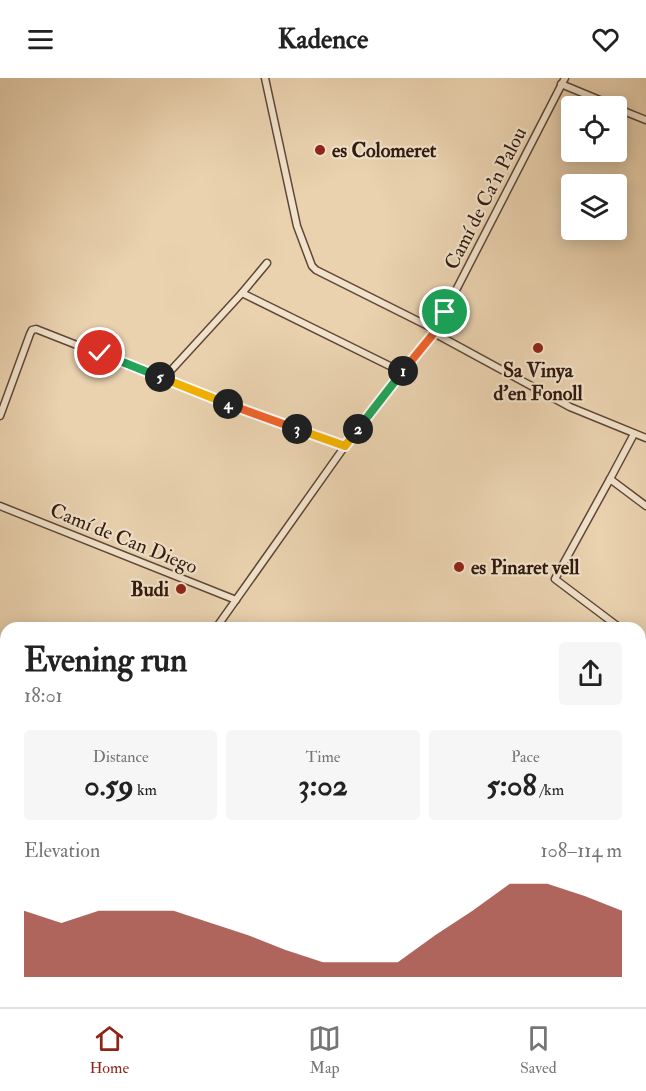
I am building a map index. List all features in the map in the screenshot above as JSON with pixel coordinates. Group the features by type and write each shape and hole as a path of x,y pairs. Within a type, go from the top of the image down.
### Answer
{"street":[{"path":"265,78 297,226 312,266 316,270 435,332 570,407 646,438"},
{"path":"563,81 593,96"},
{"name":"Camí de Ca'n Palou","path":"220,622 345,446 435,332 563,81"},
{"path":"627,112 646,120"},
{"path":"164,378 267,263"},
{"path":"242,293 402,372"},
{"path":"0,416 30,334 34,329 214,399 345,446"},
{"path":"612,622 555,579 634,434"},
{"path":"609,479 646,506"},
{"name":"Camí de Can Diego","path":"0,506 236,600"}],"place":[{"name":"es Colomeret","path":"320,150"},
{"name":"Sa Vinya d'en Fonoll","path":"538,348"},
{"name":"es Pinaret vell","path":"459,567"},
{"name":"Budi","path":"181,589"}],"route":[{"path":"100,353 214,399 345,446 434,333 445,312"}]}
